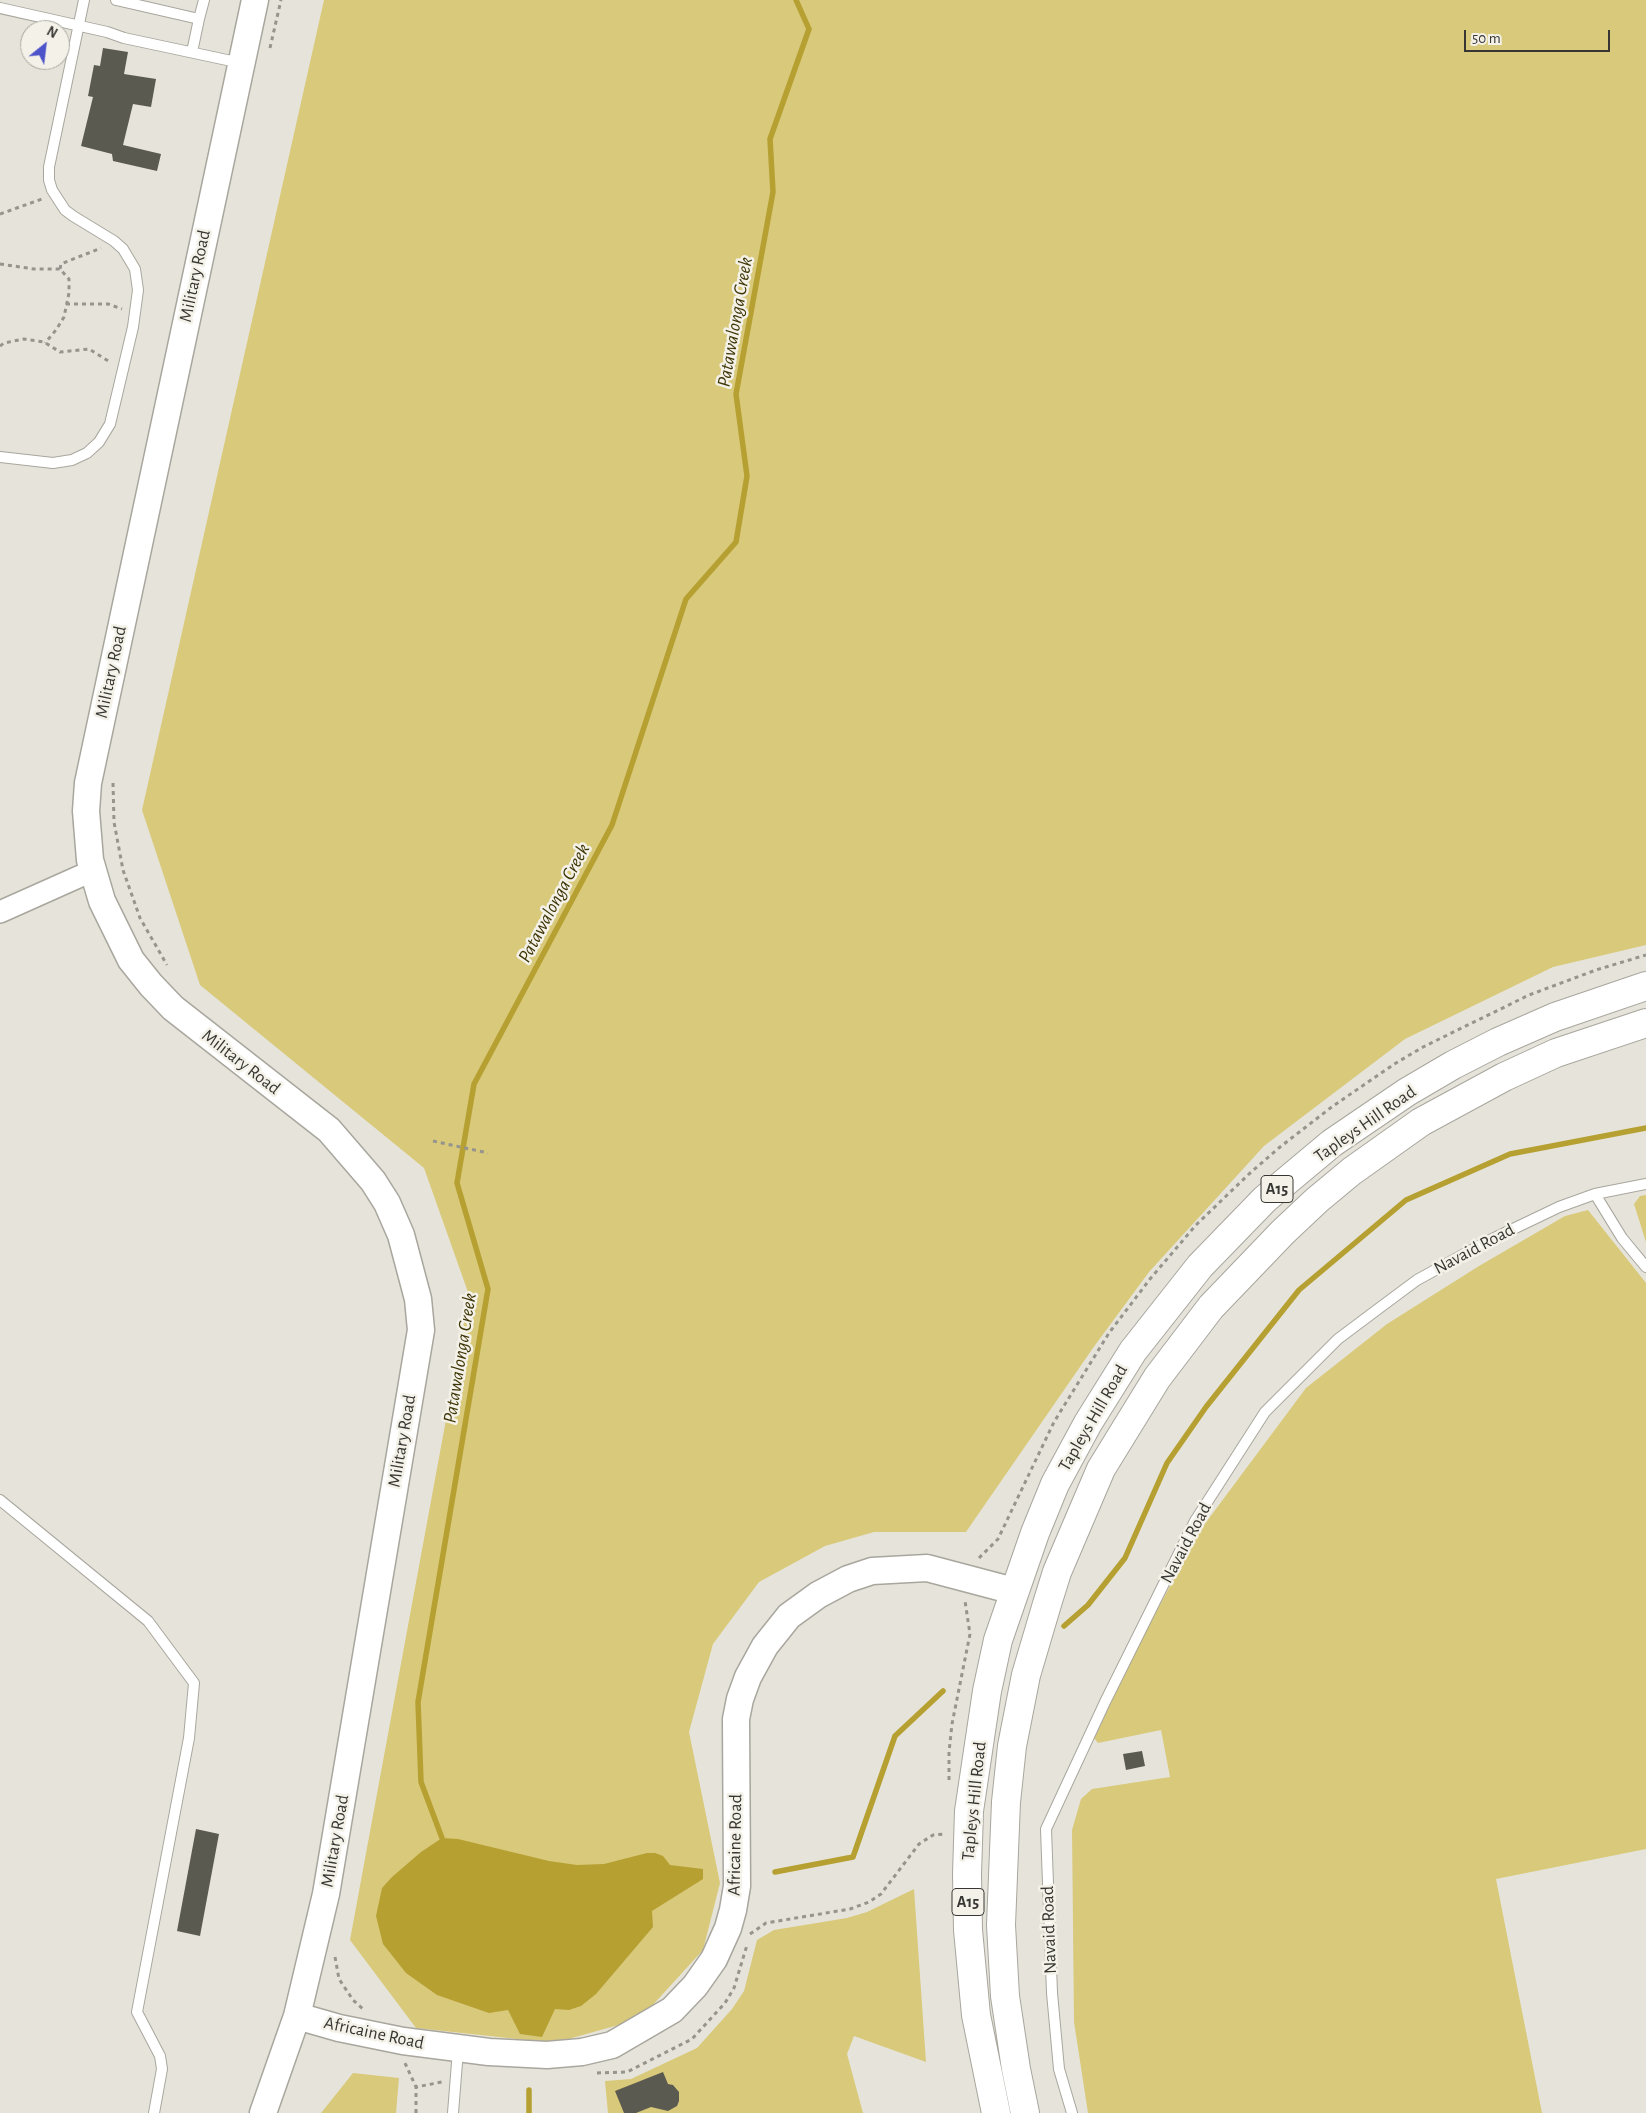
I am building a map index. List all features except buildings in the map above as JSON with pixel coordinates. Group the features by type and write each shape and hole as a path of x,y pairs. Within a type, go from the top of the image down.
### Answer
{"main road":[{"name":"Tapleys Hill Road","path":"996,2113 976,2015 968,1921 969,1811 986,1691 998,1640 1035,1533 1055,1484 1088,1423 1133,1351 1200,1266 1265,1199 1332,1143 1366,1119 1453,1064 1555,1017 1646,986"},
{"name":"Tapleys Hill Road","path":"1025,2113 1005,1996 1001,1925 1006,1802 1012,1746 1026,1675 1057,1572 1101,1470 1157,1378 1211,1306 1283,1232 1352,1171 1421,1122 1504,1077 1556,1053 1646,1023"},
{"path":"1014,1591 1029,1593 1037,1581 1070,1504 1101,1470"}],"street":[{"name":"Military Road","path":"255,0 88,783 86,811 90,860 102,900 116,932 132,960 151,985 173,1008 329,1130 373,1181 387,1203 401,1234 418,1299 421,1330 326,1894 297,2016 262,2113"},
{"path":"0,912 94,870"},
{"name":"Africaine Road","path":"297,2016 387,2038 458,2049 547,2055 582,2052 612,2045 672,2010 695,1986 714,1959 728,1928 737,1886 735,1731 740,1699 748,1677 765,1646 789,1616 818,1595 848,1578 880,1570 927,1568 1014,1591"}],"lane":[{"path":"0,456 53,463 72,460 87,453 99,442 110,424 135,314 138,290 134,269 123,249 65,210 55,195 49,180 49,167 84,0"},
{"path":"117,0 199,19"},
{"path":"192,52 204,0"},
{"path":"0,8 241,63"},
{"name":"Navaid Road","path":"1072,2113 1059,2069 1052,1993 1046,1829 1105,1702 1195,1521 1265,1412 1338,1339 1417,1280 1488,1240 1558,1207 1595,1194 1646,1184"},
{"path":"1595,1194 1622,1238 1646,1267"},
{"path":"0,1500 148,1621 194,1683 189,1738 137,2012 160,2056 162,2069 154,2113"},
{"path":"453,2113 458,2049"}],"path":[{"path":"269,54 281,0"},
{"path":"0,214 55,195"},
{"path":"60,270 61,264 100,250 109,238"},
{"path":"0,264 34,269 60,270 69,279 64,316 56,330 45,343"},
{"path":"66,304 108,304 135,314"},
{"path":"0,346 4,343 24,339 45,343 60,352 89,349 110,361 110,370"},
{"path":"113,777 114,822 123,870 140,918 167,966"},
{"path":"432,1141 488,1153"},
{"path":"335,1955 339,1979 353,2000 365,2010"},
{"path":"402,2058 416,2087 416,2113"},
{"path":"416,2087 455,2078"}],"shaded area":[{"path":"324,0 1646,0 1646,945 1553,967 1405,1039 1264,1146 1149,1272 1093,1348 966,1532 874,1532 825,1546 759,1582 713,1644 689,1732 720,1883 703,1950 640,2019 554,2043 416,2028 350,1940 469,1295 424,1168 200,985 142,810"},
{"path":"1646,1195 1646,1242 1634,1204 1640,1196"},
{"path":"1588,1210 1646,1283 1646,1849 1496,1879 1542,2113 1088,2113 1074,2022 1072,1830 1081,1799 1092,1789 1170,1777 1161,1730 1098,1743 1094,1738 1143,1636 1201,1529 1306,1388 1387,1324 1479,1266 1565,1216"},
{"path":"442,1838 458,1839 549,1861 577,1865 604,1864 647,1853 655,1853 663,1856 670,1865 703,1869 703,1879 652,1911 653,1927 596,1994 581,2006 569,2010 555,2009 542,2037 520,2034 508,2010 489,2013 437,1995 406,1973 383,1944 376,1916 382,1888 421,1852"},
{"path":"914,1889 926,2062 854,2036 847,2054 863,2113 608,2113 605,2081 631,2079 697,2048 732,2009 744,1991 757,1940 774,1930 847,1918 867,1912"},
{"path":"353,2073 399,2078 396,2113 321,2113"}],"waterway":[{"name":"Patawalonga Creek","path":"442,1838 421,1782 418,1702 488,1289 457,1183 474,1084 612,825 686,599 736,542 747,476 736,394 773,192 770,139 809,29 796,0"},
{"path":"1064,1626 1088,1605 1125,1558 1167,1463 1206,1407 1299,1290 1406,1200 1510,1154 1646,1128"},
{"path":"775,1872 853,1857 895,1736 943,1691"},
{"path":"529,2090 529,2113"}]}
